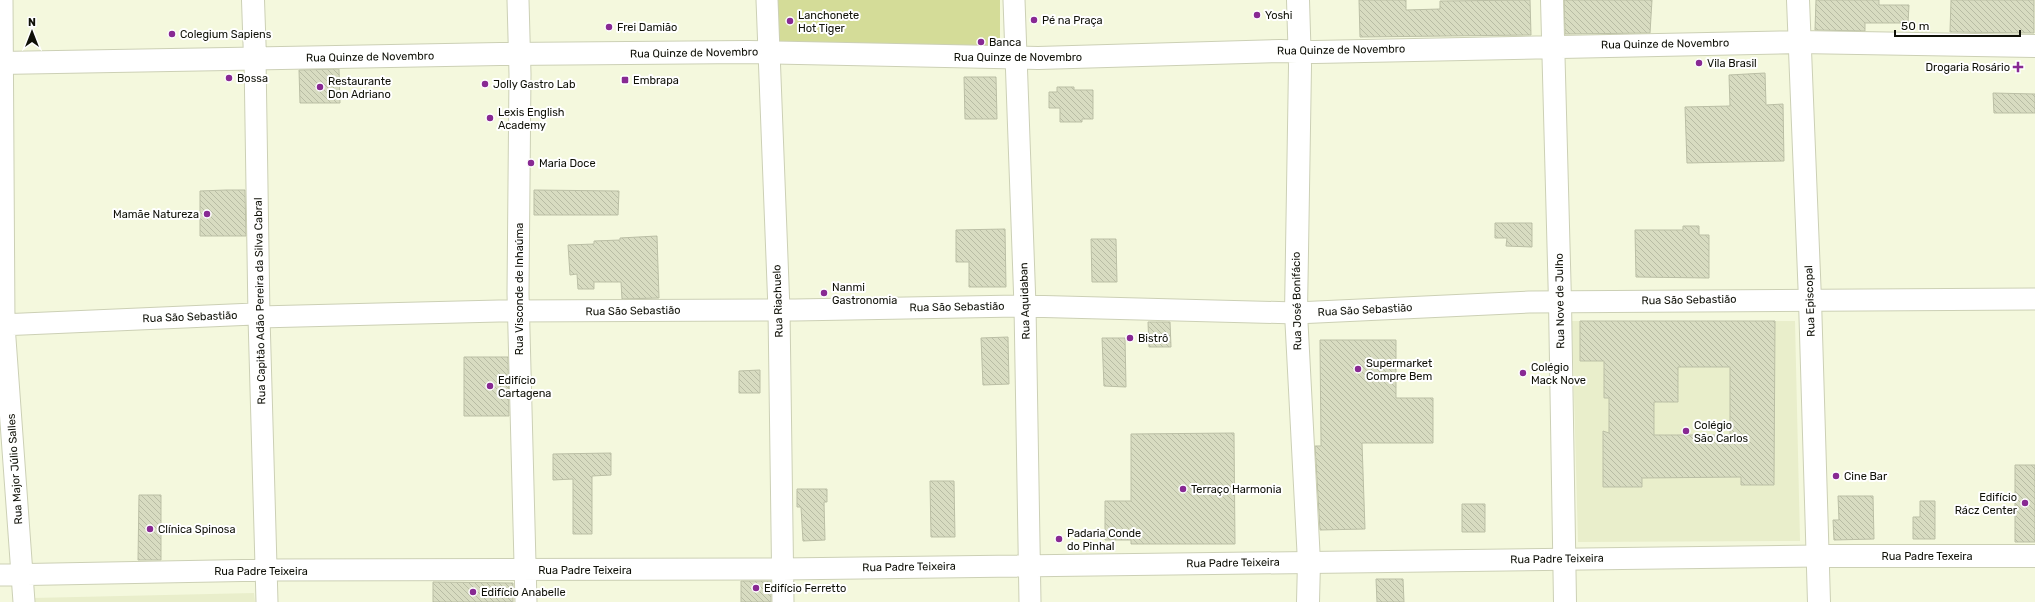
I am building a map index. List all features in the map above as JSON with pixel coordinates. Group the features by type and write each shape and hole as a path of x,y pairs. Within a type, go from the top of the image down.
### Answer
{"main road":[{"name":"Rua Capitão Adão Pereira da Silva Cabral","path":"253,0 255,58"},
{"name":"Rua José Bonifácio","path":"1298,0 1300,52 1296,313 1308,562 1308,602"},
{"name":"Rua Nove de Julho","path":"1552,0 1552,46 1560,302 1565,602"},
{"name":"Rua Episcopal","path":"1798,0 1820,602"},
{"name":"Rua Quinze de Novembro","path":"1,63 519,54 769,52 1015,58 1280,51 1300,52 1799,42 2035,46"},
{"name":"Rua Padre Texeira","path":"1818,556 2035,556"}],"street":[{"name":"Rua Major Júlio Salles","path":"2,0 2,325 24,602"},
{"name":"Rua Visconde de Inhaúma","path":"518,0 518,311 526,602"},
{"name":"Rua Riachuelo","path":"767,0 779,310 783,602"},
{"name":"Rua Aquidaban","path":"1014,0 1015,58 1026,306 1030,602"},
{"name":"Rua Capitão Adão Pereira da Silva Cabral","path":"255,58 259,317 267,602"},
{"name":"Rua São Sebastião","path":"2,325 254,314 259,317 518,311 779,310 1026,306 1296,313 1560,302 2035,299"},
{"name":"Rua Padre Teixeira","path":"0,576 266,570 782,569 1818,556"}],"shaded area":[{"name":"Colégio São Carlos","path":"1572,321 1795,321 1800,541 1578,542"},
{"path":"254,593 255,602 32,602 32,598"}],"green space":[{"path":"776,0 1000,0 1000,41 989,51 782,49 776,40"}],"building":[{"path":"1359,0 1406,0 1406,10 1440,9 1440,1 1530,0 1531,35 1360,37"},
{"path":"1564,0 1652,0 1650,33 1565,34"},
{"path":"1816,0 1879,0 1879,5 1909,5 1908,23 1865,23 1865,31 1815,30"},
{"path":"1951,0 2034,0 2034,33 1950,32"},
{"name":"Restaurante Don Adriano","path":"339,69 340,103 300,103 299,70"},
{"path":"1765,73 1766,105 1783,104 1784,161 1687,163 1685,107 1730,106 1729,75"},
{"path":"964,77 996,77 997,119 965,119"},
{"path":"1057,87 1074,87 1074,90 1093,90 1093,119 1082,119 1082,122 1060,122 1060,108 1049,108 1049,92 1057,92"},
{"path":"1993,93 2035,94 2035,113 1994,113"},
{"path":"245,190 246,236 200,236 200,191"},
{"path":"534,190 619,191 618,215 534,215"},
{"path":"1495,223 1532,223 1532,247 1506,246 1507,238 1495,238"},
{"path":"1683,226 1699,226 1699,235 1709,235 1709,278 1636,277 1635,230 1683,230"},
{"path":"1005,229 1006,287 969,287 969,262 956,262 956,230"},
{"path":"657,236 659,298 622,299 621,282 594,282 594,289 578,289 577,274 570,275 568,245 594,244 594,241 620,240 620,238"},
{"path":"1091,239 1116,239 1117,282 1092,282"},
{"path":"1580,321 1775,321 1774,485 1741,485 1741,477 1642,478 1642,487 1603,487 1603,431 1609,433 1609,398 1604,398 1604,361 1580,361","holes":["1678,367 1730,367 1730,435 1654,435 1654,402 1678,402"]},
{"path":"1148,322 1170,322 1171,347 1149,347"},
{"path":"1008,337 1009,384 983,385 981,338"},
{"path":"1102,338 1125,338 1126,387 1104,386"},
{"name":"Supermarket Compre Bem","path":"1320,340 1396,340 1396,398 1433,398 1433,443 1362,443 1365,529 1320,530 1315,446 1321,446"},
{"name":"Edifício Cartagena","path":"464,357 508,357 509,416 464,416"},
{"path":"760,370 760,393 739,393 739,371"},
{"name":"Terraço Harmonia","path":"1234,433 1235,544 1131,544 1131,540 1105,540 1105,501 1131,501 1131,434"},
{"path":"611,453 611,475 592,476 592,534 573,534 573,479 553,480 553,454"},
{"name":"Edifício Rácz Center","path":"2015,465 2035,465 2035,542 2015,542"},
{"path":"930,481 954,481 955,537 931,537"},
{"path":"797,489 827,489 827,502 824,502 825,540 803,541 801,507 797,507"},
{"name":"Clínica Spinosa","path":"139,495 161,495 161,560 138,560"},
{"path":"1838,496 1873,496 1874,539 1834,540 1833,520 1839,520"},
{"path":"1920,501 1935,501 1935,539 1913,539 1913,517 1920,517"},
{"path":"1462,504 1485,504 1485,532 1462,532"},
{"path":"1376,579 1403,579 1404,602 1377,602"},
{"name":"Edifício Ferretto","path":"741,581 771,581 771,602 741,602"},
{"name":"Edifício Anabelle","path":"433,582 513,583 513,602 433,602"}],"place":[{"name":"Yoshi","path":"1257,15"},
{"name":"Pé na Praça","path":"1034,20"},
{"name":"Lanchonete Hot Tiger","path":"790,21"},
{"name":"Frei Damião","path":"609,27"},
{"name":"Colegium Sapiens","path":"172,34"},
{"name":"Banca","path":"981,42"},
{"name":"Vila Brasil","path":"1699,63"},
{"name":"Drogaria Rosário","path":"2018,67"},
{"name":"Bossa","path":"229,78"},
{"name":"Embrapa","path":"625,80"},
{"name":"Jolly Gastro Lab","path":"485,84"},
{"name":"Restaurante Don Adriano","path":"320,87"},
{"name":"Lexis English Academy","path":"490,118"},
{"name":"Maria Doce","path":"531,163"},
{"name":"Mamãe Natureza","path":"207,214"},
{"name":"Nanmi Gastronomia","path":"824,293"},
{"name":"Bistrô","path":"1130,338"},
{"name":"Supermarket Compre Bem","path":"1358,369"},
{"name":"Colégio Mack Nove","path":"1523,373"},
{"name":"Edifício Cartagena","path":"490,386"},
{"name":"Colégio São Carlos","path":"1686,431"},
{"name":"Cine Bar","path":"1836,476"},
{"name":"Terraço Harmonia","path":"1183,489"},
{"name":"Edifício Rácz Center","path":"2025,503"},
{"name":"Clínica Spinosa","path":"150,529"},
{"name":"Padaria Conde do Pinhal","path":"1059,539"},
{"name":"Edifício Ferretto","path":"756,588"},
{"name":"Edifício Anabelle","path":"473,592"}]}
